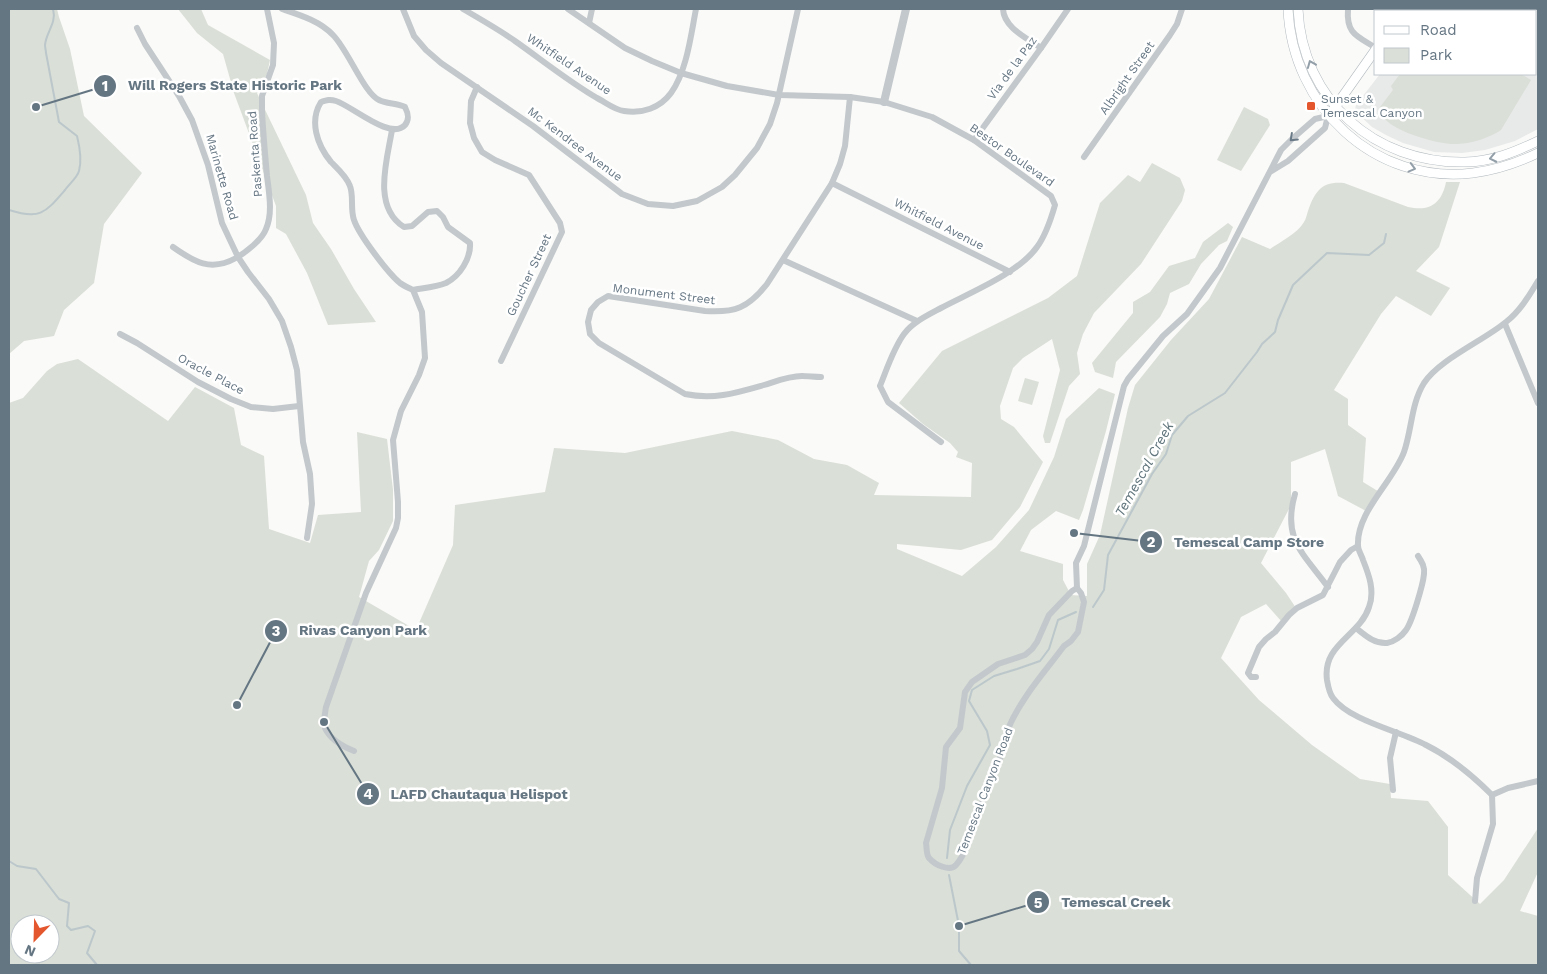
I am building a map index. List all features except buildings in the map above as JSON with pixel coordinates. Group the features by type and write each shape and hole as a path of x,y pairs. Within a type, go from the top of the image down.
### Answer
{"main road":[{"path":"1288,9 1297,61 1311,92 1328,116 1342,130 1368,150 1382,158 1420,170 1450,174 1493,170 1517,163 1538,152"},
{"path":"1298,9 1300,28 1312,67 1323,88 1346,118 1385,146 1407,155 1440,162 1467,162 1514,153 1538,141"},
{"name":"Temescal Canyon Road","path":"1328,116 1374,52"}],"street":[{"name":"Paskenta Road","path":"238,257 259,240 266,230 269,218 270,206 262,96 273,66 274,43 267,9"},
{"path":"282,9 314,21 332,34 344,49 370,93 379,100 397,103 405,107 408,122 398,130 392,130 375,123 338,102 329,99 321,102 316,109 314,123 322,148 350,185 352,196 351,209 355,223 387,269 400,283 414,290 445,284 454,277 468,258 470,243 448,227 443,217 437,211 428,212 412,226 404,227 396,222 389,213 384,192 384,181 392,130"},
{"name":"Mc Kendree Avenue","path":"403,9 414,36 441,63 533,126 622,194 648,204 673,206 697,201 722,186 735,175 757,148 770,124 779,95 798,9"},
{"name":"Whitfield Avenue","path":"462,9 514,40 585,91 622,111 639,112 652,109 672,92 681,73 696,9"},
{"name":"Bestor Boulevard","path":"568,9 625,48 681,73 727,86 779,95 850,97 884,102 932,117 974,140 1048,193 1054,200 1055,205 1046,233 1037,248 1010,272 917,321 904,333 898,344 880,386 888,402 941,442"},
{"path":"589,23 592,9"},
{"path":"884,102 906,9"},
{"path":"1003,9 1005,19 1012,27 1041,48"},
{"name":"Via de la Paz","path":"974,140 1068,9"},
{"name":"Albright Street","path":"1084,157 1170,35 1177,24 1182,9"},
{"path":"1348,9 1347,20 1350,27 1356,35 1374,48"},
{"name":"Marinette Road","path":"137,28 192,120 208,165 222,222 238,257 269,299 282,321 291,347 297,370 303,442 310,474 312,504 307,538"},
{"name":"Goucher Street","path":"477,87 471,101 470,123 474,138 482,152 529,175 560,223 562,232 501,361"},
{"name":"Monument Street","path":"821,378 802,376 786,378 718,396 700,397 685,394 599,342 590,334 588,322 591,310 598,302 608,296 721,312 738,310 759,295 832,183 845,146 850,97"},
{"name":"Temescal Canyon Road","path":"1077,588 1049,615 1032,649 1025,655 998,664 972,682 965,692 960,728 946,747 942,788 926,843 929,858 937,864 950,868 955,866 962,856 1000,758 1007,731 1016,712 1064,646 1078,632 1084,602 1077,588 1076,563 1084,546 1124,386 1143,358 1187,314 1220,268 1281,150 1315,119 1328,116 1325,128 1288,161 1270,172"},
{"name":"Whitfield Avenue","path":"832,183 1010,272"},
{"path":"173,247 188,258 205,264 218,265 238,257"},
{"path":"783,260 917,321"},
{"path":"1475,901 1477,878 1493,824 1492,795 1456,762 1426,744 1348,712 1331,696 1326,672 1329,659 1335,649 1356,628 1369,609 1372,594 1367,569 1358,546 1360,530 1365,516 1404,452 1414,408 1424,382 1451,359 1505,324 1521,308 1538,281"},
{"path":"354,752 345,748 334,738 326,728 324,720 326,707 366,592 396,528 398,502 392,440 401,410 419,375 425,358 422,312 414,290"},
{"path":"1505,324 1538,403"},
{"name":"Oracle Place","path":"120,334 231,400 251,408 273,409 299,406"},
{"path":"1294,494 1290,509 1294,542 1328,587"},
{"path":"1256,677 1251,677 1248,673 1259,647 1289,615 1323,595 1340,562 1351,550 1358,546"},
{"path":"1356,628 1373,641 1387,643 1397,639 1407,630 1424,574 1423,563 1418,556"},
{"path":"1393,790 1390,758 1396,732"},
{"path":"1492,795 1508,788 1538,781"}],"shaded area":[{"path":"1538,9 1538,129 1515,141 1485,150 1462,153 1434,152 1403,143 1386,135 1372,127 1356,112 1356,105 1379,75 1537,75 1537,10 1412,10"}],"green space":[{"path":"9,9 57,9 70,49 84,116 142,173 104,224 94,283 64,310 54,336 24,341 9,354"},
{"path":"178,9 201,9 208,25 270,60 267,74 257,93 306,195 313,223 376,322 328,325 307,273 286,234 276,228 276,206 234,93 223,54 197,33"},
{"path":"1399,75 1523,75 1531,80 1501,130 1474,142 1457,144 1418,137 1398,128 1384,118 1380,107 1393,90 1391,86"},
{"path":"1244,107 1268,119 1270,125 1241,171 1217,160"},
{"path":"1152,163 1180,178 1185,190 1182,201 1141,264 1094,313 1083,334 1077,353 1080,374 1069,386 1050,443 1045,443 1043,436 1060,370 1052,339 1023,358 1013,368 1000,406 1001,419 1014,427 1043,462 1020,507 992,540 961,550 897,544 897,549 962,576 996,547 1029,510 1054,457 1066,419 1099,388 1115,394 1106,431 1079,520 1056,511 1031,530 1020,551 1063,564 1063,580 1071,595 1087,596 1087,564 1100,535 1128,408 1135,385 1171,340 1209,299 1242,237 1270,249 1293,234 1301,226 1305,221 1313,198 1320,189 1330,184 1344,183 1408,207 1423,208 1429,207 1438,200 1446,182 1460,182 1439,247 1416,271 1450,288 1431,316 1396,296 1381,314 1334,390 1348,399 1348,425 1366,438 1363,482 1381,493 1368,512 1338,496 1325,449 1291,462 1291,505 1261,563 1296,608 1282,622 1266,604 1241,617 1221,658 1259,700 1312,745 1360,779 1390,784 1391,798 1428,801 1448,827 1448,875 1480,904 1504,880 1538,828 1538,872 1520,911 1538,916 1538,965 9,965 9,403 23,398 47,371 57,364 78,359 168,421 195,387 234,408 241,445 264,456 269,529 310,543 318,515 361,512 357,432 387,439 393,490 393,521 379,550 369,561 359,597 416,630 453,545 455,505 545,492 554,448 625,453 732,431 778,440 814,459 847,465 879,483 874,495 971,497 972,463 956,457 958,452 950,443 923,424 899,403 942,351 1048,298 1077,276 1100,203 1128,175 1140,182"},
{"path":"1228,223 1233,227 1227,241 1219,245 1201,264 1189,284 1170,293 1160,317 1116,362 1113,378 1095,372 1092,363 1133,313 1133,302 1150,292 1169,266 1195,258 1203,242"},
{"path":"1025,378 1039,382 1032,405 1018,401"}],"waterway":[{"path":"9,210 35,214 47,209 75,179 79,171 80,154 77,136 59,122 46,53 47,36 54,19 53,9"},
{"name":"Temescal Creek","path":"1093,607 1104,590 1108,555 1152,474 1166,454 1172,435 1188,416 1225,393 1262,344 1275,332 1293,285 1327,253 1369,255 1384,243 1386,234"},
{"name":"Temescal Creek","path":"947,858 950,830 967,786 990,745 987,731 969,701 972,690 994,676 1040,661 1049,649 1058,620 1076,612"},
{"path":"9,861 17,866 36,869 59,899 69,903 67,926 71,930 88,926 95,931 87,953 97,965"},
{"name":"Temescal Creek","path":"949,875 959,926 959,951 971,965"}],"place":[{"name":"Sunset & Temescal Canyon","path":"1311,106"},
{"name":"Will Rogers State Historic Park","path":"36,107"},
{"name":"Temescal Camp Store","path":"1074,533"},
{"name":"Rivas Canyon Park","path":"237,705"},
{"name":"LAFD Chautaqua Helispot","path":"324,722"},
{"name":"Temescal Creek","path":"959,926"}]}
